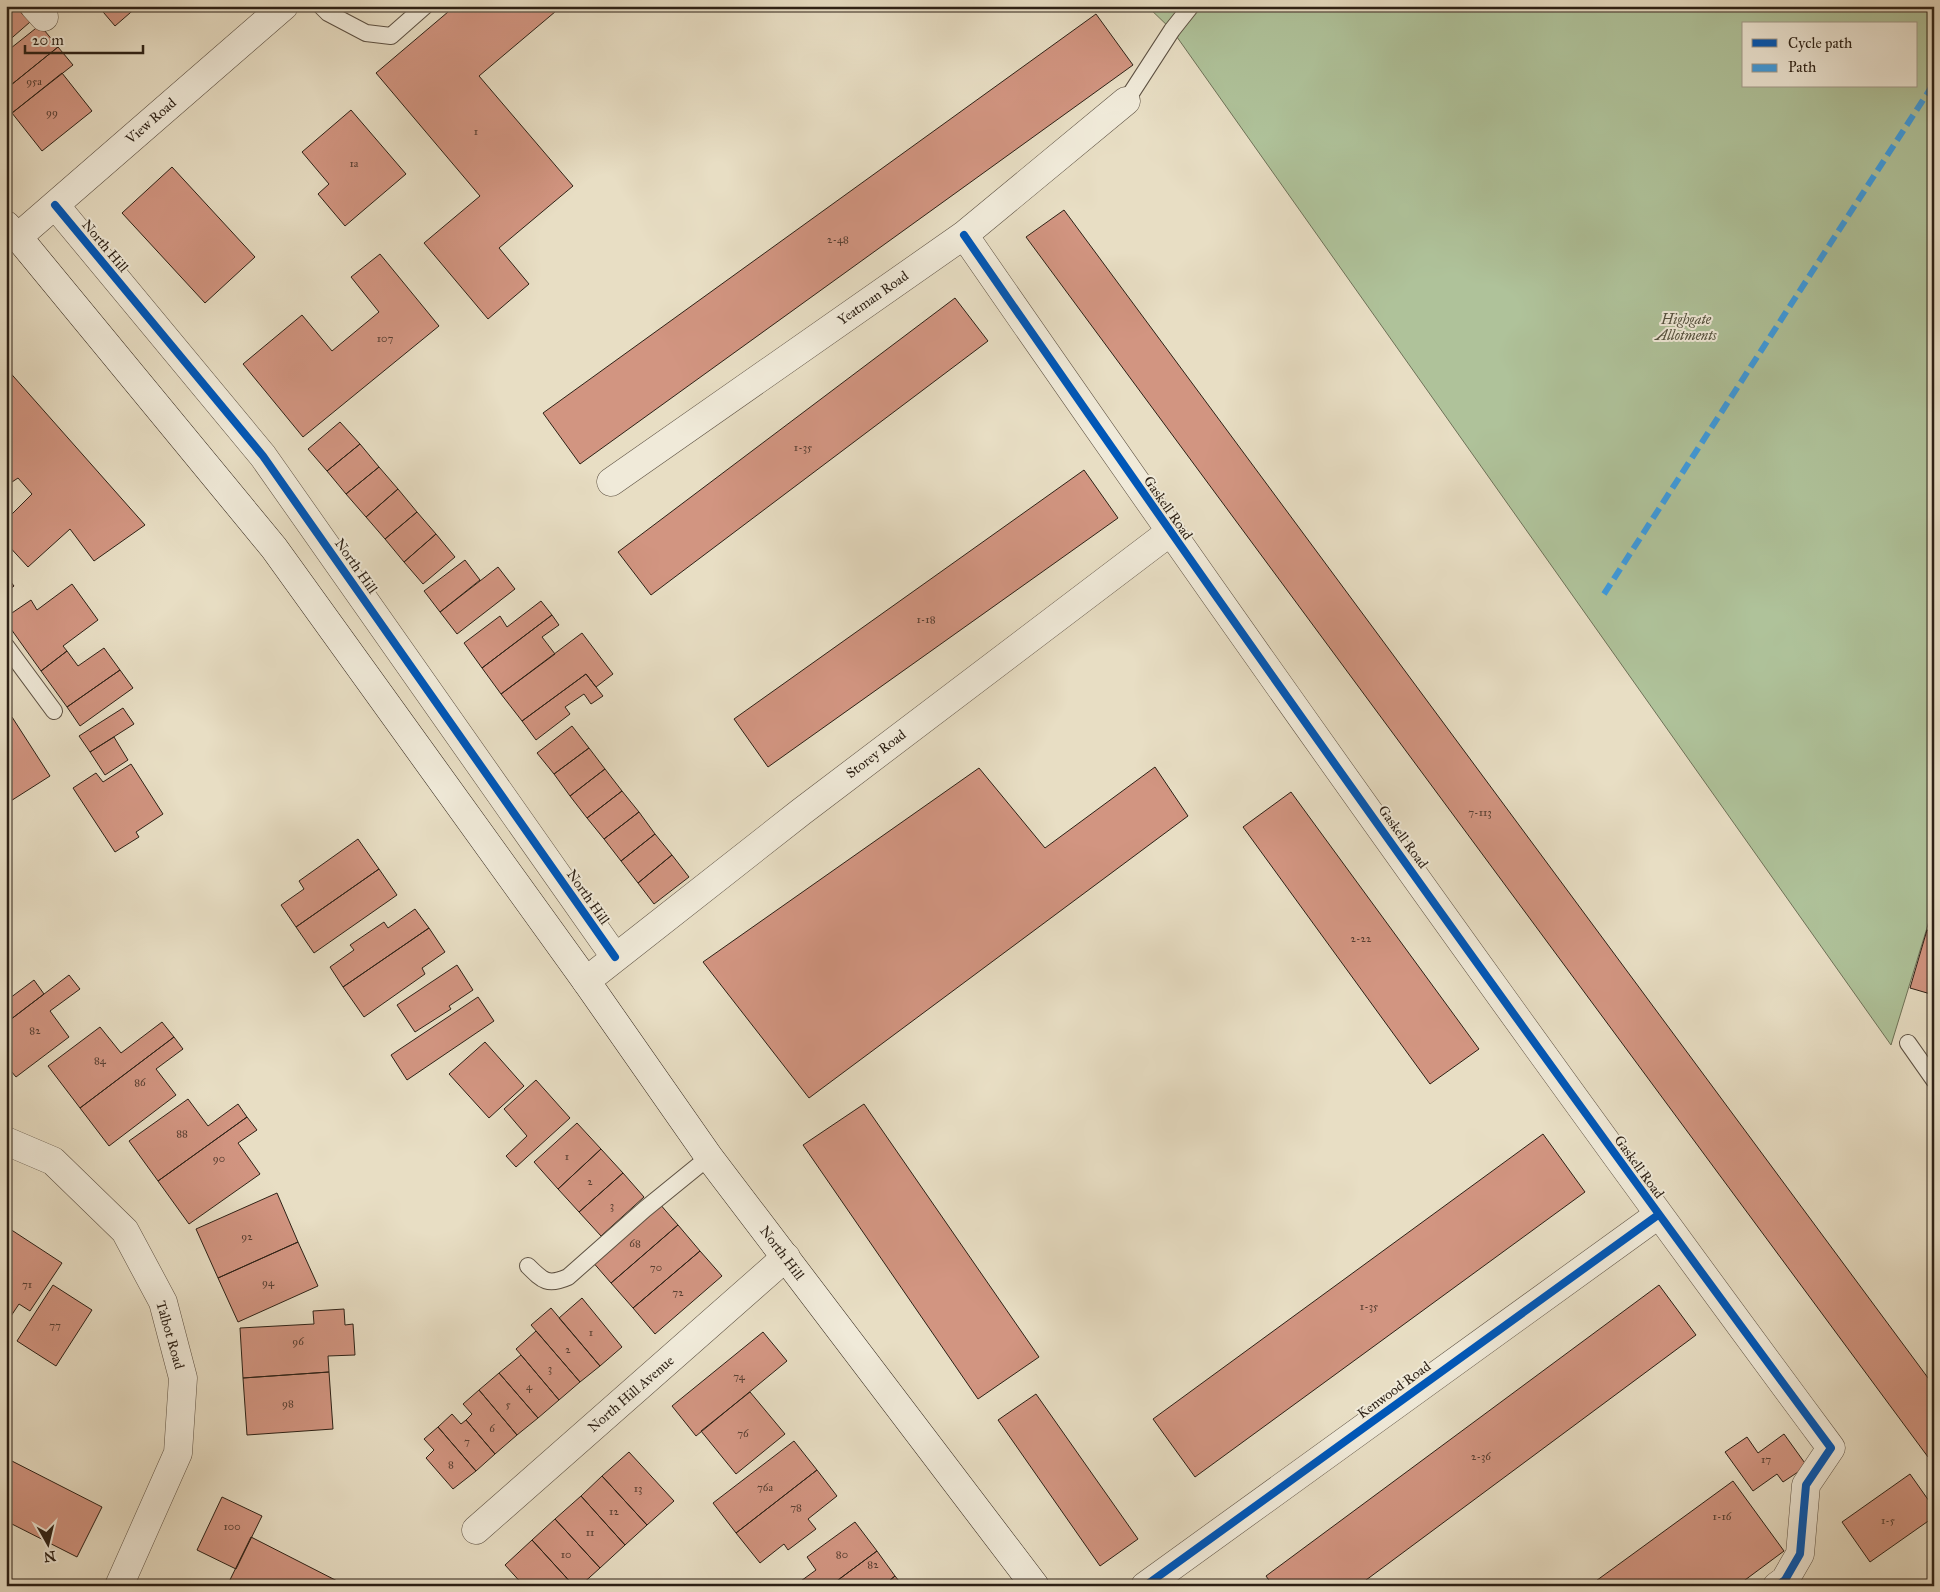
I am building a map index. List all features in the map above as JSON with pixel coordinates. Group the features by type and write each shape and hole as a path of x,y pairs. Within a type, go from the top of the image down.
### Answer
{"street":[{"name":"View Road","path":"12,231 55,205 284,6"},
{"name":"Yeatman Road","path":"611,482 964,235 1126,101"},
{"name":"North Hill","path":"55,205 263,456 615,957"},
{"name":"North Hill","path":"12,231 274,548 586,981 709,1157 1036,1586"},
{"name":"Gaskell Road","path":"964,235 1170,532 1658,1215 1831,1448 1806,1485 1800,1554 1785,1580 1777,1586"},
{"name":"Storey Road","path":"586,981 801,812 1170,532"},
{"name":"Talbot Road","path":"6,1140 53,1161 126,1231 163,1302 183,1378 178,1453 119,1586"},
{"name":"Kenwood Road","path":"1145,1586 1658,1215"},
{"name":"North Hill Avenue","path":"476,1530 786,1257"},
{"path":"986,1520 1011,1586"}],"lane":[{"path":"321,6 328,13 366,33 391,36 425,6"},
{"path":"1126,101 1172,30 1191,6"},
{"path":"6,646 54,711"},
{"path":"1908,1043 1934,1080"},
{"path":"528,1266 542,1280 555,1282 568,1277 645,1208 709,1157"}],"green space":[{"name":"Highgate Allotments","path":"1147,6 1934,6 1934,905 1891,1045 1172,30"}],"building":[{"path":"6,6 15,6 30,22 6,43"},
{"path":"98,6 138,6 115,26"},
{"path":"455,6 562,6 479,76 573,186 499,248 529,284 488,319 424,243 480,196 376,73"},
{"path":"1096,14 1133,65 580,464 543,413"},
{"path":"40,25 58,47 6,89 6,52"},
{"path":"58,47 73,65 12,113 6,106 6,89"},
{"path":"62,73 92,111 42,151 12,113"},
{"path":"351,110 406,174 345,226 318,194 329,184 302,152"},
{"path":"172,167 255,257 205,303 122,213"},
{"path":"1064,210 1934,1386 1934,1455 1928,1457 1026,237"},
{"path":"380,254 439,326 303,437 243,364 302,315 332,351 379,312 351,277"},
{"path":"955,298 988,341 651,595 618,552"},
{"path":"6,368 145,525 94,561 70,529 28,567 6,543 6,510 12,514 32,494 18,478 12,482 6,476"},
{"path":"340,422 360,444 327,471 308,449"},
{"path":"360,444 379,467 346,494 327,471"},
{"path":"379,467 398,489 366,517 346,494"},
{"path":"1084,470 1118,518 768,767 734,719"},
{"path":"398,489 417,512 385,539 366,517"},
{"path":"417,512 436,534 404,562 385,539"},
{"path":"436,534 455,557 423,584 404,562"},
{"path":"465,560 480,580 440,612 424,591"},
{"path":"498,567 515,589 457,634 440,612"},
{"path":"6,576 14,586 6,592"},
{"path":"72,584 98,620 63,646 67,651 41,671 6,622 6,617 31,600 37,610"},
{"path":"541,601 552,615 482,668 464,643 500,616 507,627"},
{"path":"552,615 559,625 542,637 555,654 501,694 482,668"},
{"path":"582,633 613,674 596,687 586,674 522,721 501,694"},
{"path":"104,648 120,670 67,707 41,671 67,651 78,666"},
{"path":"120,670 133,688 80,726 67,707"},
{"path":"586,674 603,696 591,704 584,694 565,707 570,714 536,740 522,721"},
{"path":"123,708 134,724 90,752 79,736"},
{"path":"12,717 50,776 6,804 6,720"},
{"path":"572,726 589,748 554,774 537,753"},
{"path":"114,737 128,760 105,775 90,752"},
{"path":"589,748 605,769 570,796 554,774"},
{"path":"131,764 163,814 136,832 139,837 115,852 73,788 96,773 103,782"},
{"path":"1155,767 1188,816 809,1098 703,962 979,768 1045,848"},
{"path":"605,769 622,791 587,818 570,796"},
{"path":"622,791 639,812 604,839 587,818"},
{"path":"1291,792 1479,1049 1430,1084 1243,827"},
{"path":"639,812 655,834 621,861 604,839"},
{"path":"655,834 672,855 638,883 621,861"},
{"path":"358,839 379,869 296,927 281,905 304,889 299,881"},
{"path":"672,855 689,877 654,904 638,883"},
{"path":"379,869 397,895 314,953 296,927"},
{"path":"415,909 429,928 343,987 330,967 354,950 350,945 384,922 388,928"},
{"path":"429,928 445,952 422,968 425,974 364,1017 343,987"},
{"path":"1927,930 1934,932 1934,995 1910,988"},
{"path":"457,965 473,990 449,1006 451,1009 415,1032 397,1005"},
{"path":"69,975 80,989 50,1011 69,1037 16,1077 6,1065 6,1023"},
{"path":"34,980 44,994 6,1023 6,1001"},
{"path":"478,997 494,1021 407,1080 391,1055"},
{"path":"162,1022 174,1037 80,1108 48,1066 100,1027 121,1053"},
{"path":"174,1037 183,1049 156,1069 176,1095 109,1146 80,1108"},
{"path":"485,1042 524,1086 489,1118 449,1074"},
{"path":"536,1080 570,1118 516,1167 506,1156 527,1136 504,1109"},
{"path":"188,1099 208,1126 238,1104 247,1117 158,1181 129,1141"},
{"path":"864,1104 1039,1357 978,1399 803,1145"},
{"path":"247,1117 257,1130 238,1143 260,1174 189,1224 158,1181"},
{"path":"577,1123 601,1149 558,1189 534,1162"},
{"path":"1543,1134 1585,1192 1195,1477 1153,1419"},
{"path":"601,1149 623,1173 579,1212 558,1189"},
{"path":"623,1173 644,1197 601,1236 579,1212"},
{"path":"277,1193 298,1242 218,1278 196,1229"},
{"path":"659,1203 678,1225 611,1283 591,1260"},
{"path":"678,1225 700,1251 633,1308 611,1283"},
{"path":"10,1229 62,1263 30,1311 19,1304 9,1319 6,1317 6,1234"},
{"path":"298,1242 318,1286 238,1322 218,1278"},
{"path":"700,1251 722,1276 655,1334 633,1308"},
{"path":"53,1285 92,1310 56,1366 17,1341"},
{"path":"1659,1285 1696,1335 1358,1586 1273,1586 1266,1576"},
{"path":"582,1298 622,1347 600,1366 559,1318"},
{"path":"551,1308 600,1366 580,1382 531,1325"},
{"path":"344,1309 345,1325 353,1324 355,1355 328,1356 329,1372 243,1378 240,1328 314,1324 313,1311"},
{"path":"536,1331 580,1382 559,1400 516,1349"},
{"path":"763,1332 787,1361 696,1436 672,1406"},
{"path":"521,1355 559,1400 538,1418 499,1373"},
{"path":"329,1372 333,1429 247,1435 243,1378"},
{"path":"499,1373 538,1418 517,1435 479,1390"},
{"path":"479,1390 517,1435 495,1454 466,1420 472,1414 463,1404"},
{"path":"750,1392 785,1434 736,1474 701,1431"},
{"path":"1036,1394 1138,1539 1100,1566 998,1420"},
{"path":"452,1414 461,1424 466,1420 495,1454 476,1471 438,1427"},
{"path":"438,1427 476,1471 453,1489 426,1458 434,1450 424,1439"},
{"path":"1784,1434 1807,1466 1783,1482 1777,1474 1753,1491 1725,1452 1747,1437 1758,1453"},
{"path":"794,1441 817,1470 736,1533 713,1503"},
{"path":"629,1452 674,1501 647,1525 602,1476"},
{"path":"6,1458 102,1507 77,1557 6,1521"},
{"path":"817,1470 837,1496 808,1519 816,1529 788,1550 784,1544 760,1563 736,1533"},
{"path":"1910,1474 1934,1508 1934,1517 1870,1562 1842,1522"},
{"path":"602,1476 647,1525 625,1545 581,1496"},
{"path":"1733,1481 1784,1551 1737,1586 1589,1586"},
{"path":"581,1496 625,1545 600,1568 555,1519"},
{"path":"222,1497 262,1516 236,1569 197,1550"},
{"path":"555,1519 600,1568 580,1586 574,1586 532,1540"},
{"path":"855,1522 877,1551 830,1586 794,1586 816,1570 807,1557"},
{"path":"251,1537 347,1586 227,1586"},
{"path":"532,1540 574,1586 524,1586 505,1565"},
{"path":"877,1551 895,1576 883,1586 830,1586"},
{"path":"895,1576 903,1586 883,1586"}],"marked path":[{"path":"1604,594 1934,83"}],"cycle path":[{"path":"55,205 263,456 615,957"},
{"path":"964,235 1177,541 1501,997 1831,1448 1806,1485 1800,1554 1785,1580 1777,1586"},
{"path":"1145,1586 1658,1215"}]}
